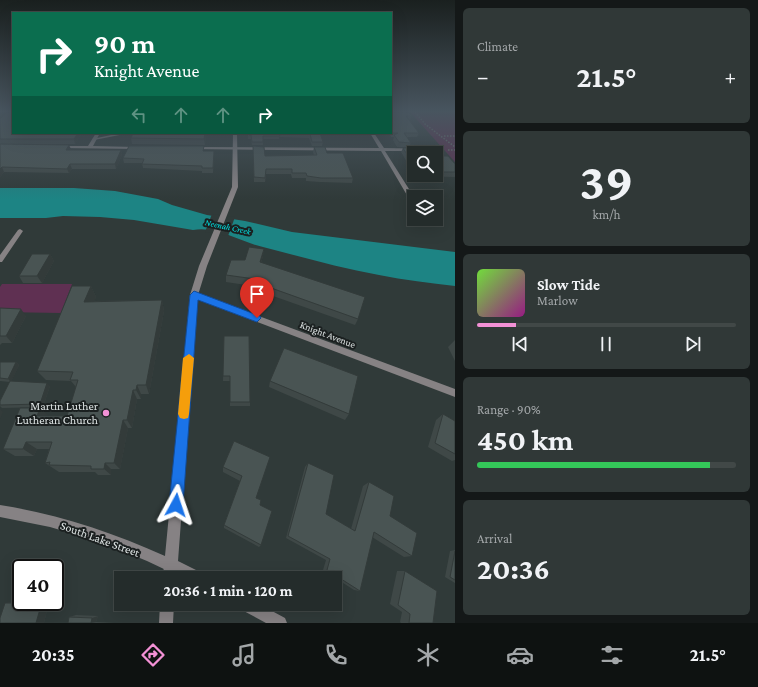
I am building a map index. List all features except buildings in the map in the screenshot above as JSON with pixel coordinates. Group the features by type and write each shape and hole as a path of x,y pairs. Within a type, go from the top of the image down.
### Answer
{"street":[{"path":"90,147 93,141"},
{"path":"170,571 194,295 235,187 235,141"},
{"path":"377,141 407,191"},
{"path":"52,147 143,148"},
{"path":"188,148 407,150"},
{"path":"0,260 20,231"},
{"name":"Knight Avenue","path":"194,295 455,393"},
{"name":"South Lake Street","path":"0,511 24,514 79,529 171,564 184,571"},
{"path":"166,623 167,611"},
{"path":"258,611 280,623"}],"path":[{"path":"443,150 455,150"}],"shaded area":[{"path":"436,141 455,141 455,162 443,149 443,146 441,146"},
{"path":"2,284 72,284 61,313 0,312 0,287"}],"water":[{"name":"Neenah Creek","path":"0,188 74,188 115,191 158,199 172,205 207,215 245,221 292,232 455,252 455,286 398,278 350,269 254,245 212,230 193,230 134,220 100,217 63,216 46,218 0,218"}],"pier":[{"path":"212,214 235,217 228,236 205,232"}],"slow traffic":[{"path":"184,414 189,358"}],"place":[{"name":"Martin Luther Lutheran Church","path":"106,413"}],"route":[{"path":"176,505 194,295 257,318"}]}
